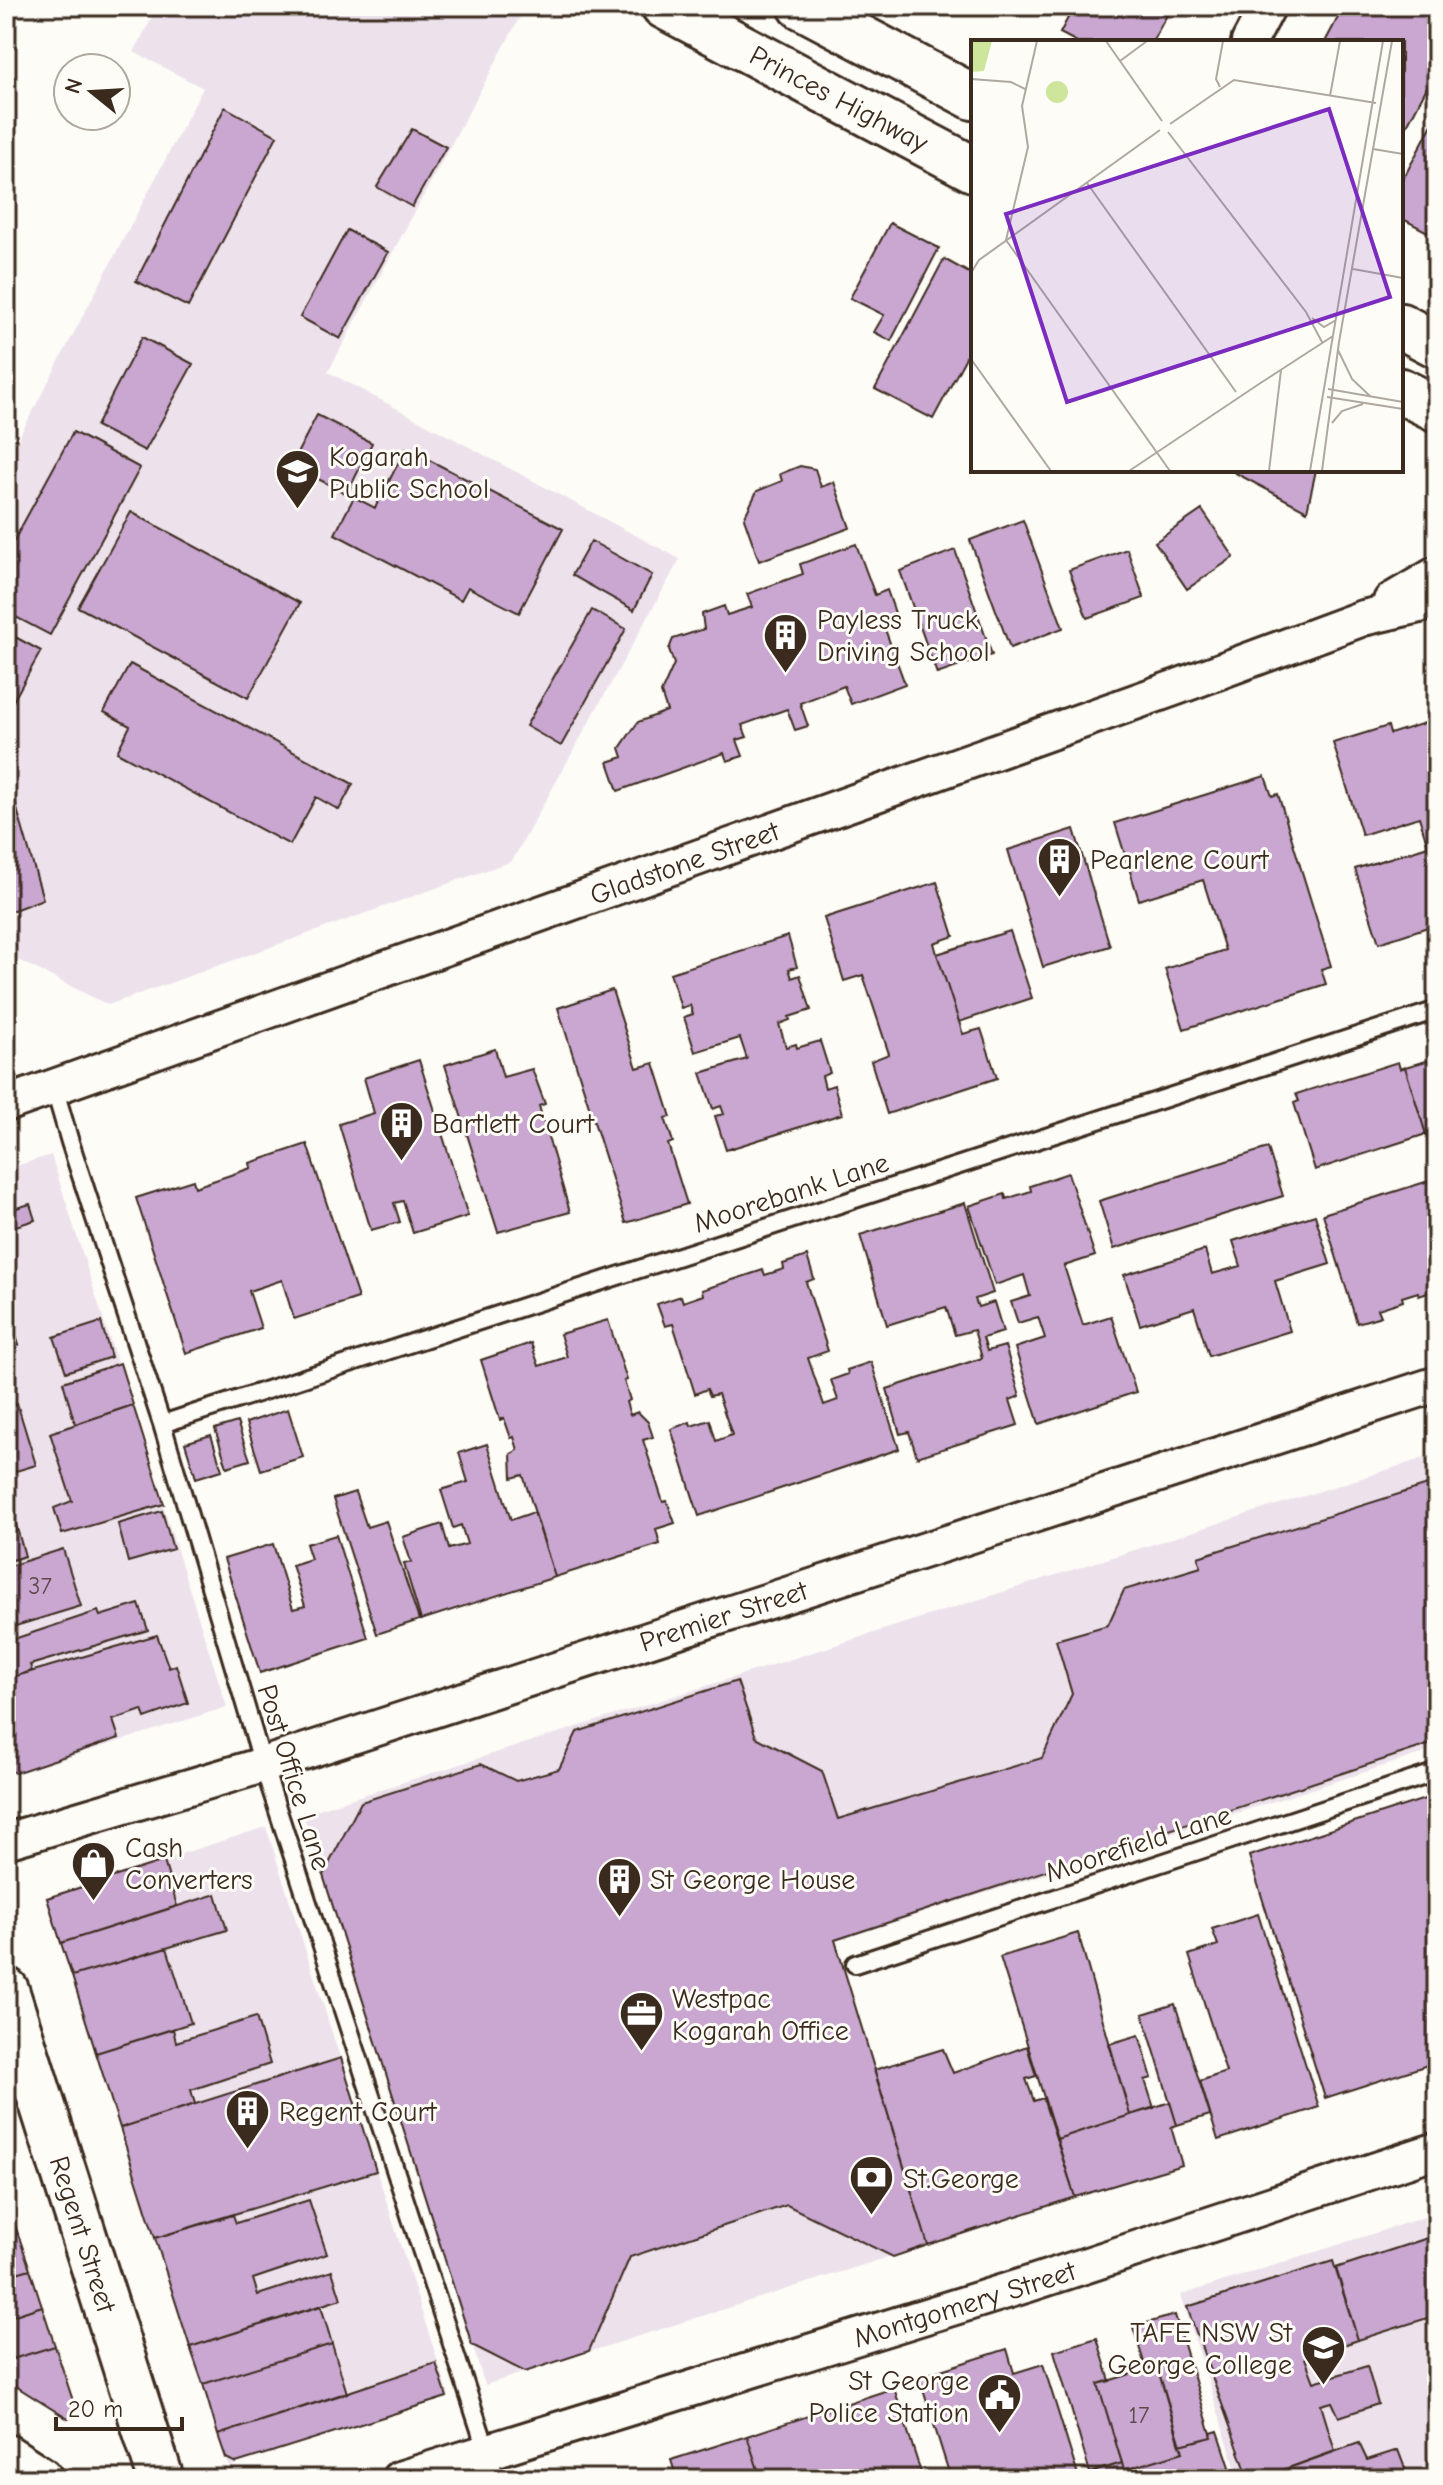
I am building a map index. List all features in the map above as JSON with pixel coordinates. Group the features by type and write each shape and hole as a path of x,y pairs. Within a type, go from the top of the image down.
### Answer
{"main road":[{"name":"Princes Highway","path":"664,6 971,168"},
{"path":"801,6 971,96"},
{"path":"1403,327 1437,345"},
{"path":"1403,392 1437,409"},
{"name":"Regent Street","path":"6,1990 161,2479"},
{"path":"6,2457 40,2479"}],"street":[{"path":"1250,40 1268,6"},
{"name":"Gladstone Street","path":"1363,618 1437,574"},
{"name":"Gladstone Street","path":"6,1104 1363,618 1437,601"},
{"name":"Premier Street","path":"6,1841 263,1765 1437,1384"},
{"name":"Montgomery Street","path":"399,2479 492,2465 1437,2150"}],"lane":[{"name":"Moorebank Lane","path":"162,1424 1437,1010"},
{"name":"Post Office Lane","path":"54,1087 162,1424 263,1765 492,2465"},
{"name":"Moorefield Lane","path":"855,1964 1437,1772"}],"shaded area":[{"name":"Kogarah Public School","path":"158,6 526,6 328,372 680,559 512,861 108,1005 6,954 6,462 203,88 134,52"},
{"path":"51,1155 227,1707 6,1777 6,1169"},
{"name":"St George House","path":"1437,1454 1437,1749 829,1943 926,2245 485,2385 303,1814"},
{"path":"266,1827 449,2396 229,2467 45,1897"},
{"name":"TAFE NSW St George College","path":"1437,2213 1437,2479 1239,2479 1181,2295"}],"building":[{"path":"1008,6 1030,6 1025,15"},
{"path":"1074,6 1172,6 1153,40 1073,40 1060,33"},
{"path":"1344,6 1420,6 1437,15 1437,68 1403,133 1403,40 1326,40"},
{"path":"225,107 277,136 188,307 136,281"},
{"path":"1437,115 1437,237 1403,219 1403,179"},
{"path":"412,129 446,147 412,207 377,187"},
{"path":"890,223 939,248 891,341 874,332 884,315 850,298"},
{"path":"347,230 388,252 340,339 300,317"},
{"path":"944,259 971,274 971,348 933,419 875,389"},
{"path":"142,337 193,364 145,451 96,426"},
{"path":"317,415 372,443 347,494 291,465"},
{"path":"73,432 140,468 50,635 6,612 6,555"},
{"path":"406,448 563,529 519,613 468,587 461,600 335,534 354,497 375,508"},
{"path":"800,466 815,469 821,487 834,482 850,528 759,561 744,518 757,491 782,481 780,474"},
{"path":"1234,472 1316,472 1307,511"},
{"path":"1202,510 1234,557 1187,589 1155,542"},
{"path":"131,512 300,603 248,698 78,607"},
{"path":"1023,520 1063,628 1010,648 970,540"},
{"path":"591,541 652,575 634,610 572,575"},
{"name":"Payless Truck Driving School","path":"856,544 875,595 887,590 896,616 882,621 905,684 851,704 844,686 800,703 808,726 795,730 787,709 742,725 747,737 737,740 743,756 727,761 724,753 618,791 608,762 623,757 620,748 638,722 667,711 661,693 674,664 669,649 673,639 704,629 702,614 724,606 727,615 752,607 747,594 803,574 800,564"},
{"path":"1127,549 1144,598 1087,618 1069,570"},
{"path":"955,550 992,655 937,674 900,571"},
{"path":"592,610 626,629 561,746 526,726"},
{"path":"6,632 41,651 6,714"},
{"path":"130,664 353,784 339,810 316,797 290,845 117,752 130,726 104,712"},
{"path":"1437,719 1437,924 1379,943 1355,869 1428,846 1419,817 1362,835 1333,743 1388,726 1390,734"},
{"path":"6,771 43,899 6,913"},
{"path":"1265,776 1272,796 1278,794 1331,966 1321,969 1326,984 1184,1029 1165,969 1225,950 1203,880 1139,900 1115,823"},
{"name":"Pearlene Court","path":"1074,829 1110,946 1043,967 1008,850"},
{"path":"937,882 954,936 934,943 937,954 963,1034 981,1029 997,1078 887,1114 871,1061 889,1054 863,975 844,981 824,918"},
{"path":"1010,931 1032,998 959,1022 937,954"},
{"path":"788,936 797,967 789,969 792,978 800,975 811,1010 789,1017 790,1020 779,1024 786,1047 796,1044 797,1048 820,1041 830,1073 822,1076 825,1088 834,1085 842,1114 726,1150 715,1116 724,1114 721,1106 713,1109 701,1073 747,1059 740,1038 695,1052 684,1017 693,1014 690,1005 681,1008 670,973"},
{"path":"612,990 637,1068 654,1063 671,1117 665,1118 673,1142 668,1144 687,1204 626,1223 558,1008"},
{"path":"495,1049 503,1077 532,1069 545,1104 539,1106 570,1212 498,1232 445,1065"},
{"path":"1437,1058 1437,1138 1428,1141 1405,1067"},
{"name":"Bartlett Court","path":"419,1060 468,1216 413,1233 403,1201 394,1203 400,1222 371,1230 339,1124 374,1113 364,1078"},
{"path":"1398,1062 1400,1069 1405,1067 1426,1134 1315,1170 1294,1103 1299,1101 1296,1094"},
{"path":"307,1144 358,1298 294,1319 282,1280 249,1291 261,1328 186,1353 136,1198 193,1180 195,1187 251,1168 250,1163"},
{"path":"1268,1148 1283,1196 1114,1249 1099,1201"},
{"path":"1068,1173 1095,1256 1064,1266 1083,1325 1111,1316 1136,1392 1039,1424 1015,1348 1045,1338 1038,1317 1018,1323 1011,1302 1030,1296 1024,1275 995,1285 969,1206 1005,1194 1006,1199 1031,1191 1030,1186"},
{"path":"1435,1179 1437,1290 1402,1297 1403,1301 1378,1309 1381,1316 1357,1323 1323,1214"},
{"path":"965,1203 993,1293 975,1299 978,1307 994,1302 1003,1332 983,1338 987,1351 1005,1346 1020,1396 1010,1400 1018,1425 917,1457 909,1432 900,1434 887,1389 982,1358 974,1330 955,1335 946,1307 887,1325 860,1235"},
{"path":"30,1204 35,1220 6,1229 6,1211"},
{"path":"1315,1215 1330,1264 1275,1281 1290,1331 1209,1356 1194,1308 1140,1325 1124,1275 1205,1250 1212,1274 1241,1266 1233,1241"},
{"path":"807,1256 814,1279 806,1282 828,1351 808,1358 824,1405 838,1400 831,1380 848,1374 847,1370 871,1362 899,1449 699,1516 671,1429 690,1422 691,1426 710,1420 716,1441 732,1435 718,1394 710,1396 707,1389 695,1394 673,1324 665,1326 657,1304 681,1296 683,1302 703,1295 702,1290 763,1270 765,1275 784,1269 783,1264"},
{"path":"6,1306 19,1345 6,1349"},
{"path":"608,1320 627,1380 624,1381 630,1400 626,1402 630,1415 638,1412 648,1422 653,1437 643,1440 663,1502 667,1501 675,1523 656,1529 660,1544 555,1577 523,1475 512,1478 511,1454 518,1450 504,1418 500,1420 481,1360 531,1343 539,1366 567,1357 560,1334"},
{"path":"101,1322 111,1357 66,1372 54,1337"},
{"path":"120,1363 133,1405 75,1424 63,1382"},
{"path":"17,1403 36,1465 6,1474 6,1407"},
{"path":"133,1405 164,1504 62,1534 54,1508 72,1501 50,1433"},
{"path":"288,1409 303,1457 261,1470 246,1423"},
{"path":"237,1422 250,1460 227,1467 215,1429"},
{"path":"211,1435 222,1470 196,1478 185,1443"},
{"path":"487,1444 511,1520 534,1512 555,1577 421,1620 404,1564 411,1562 403,1537 442,1524 449,1549 467,1544 461,1525 453,1528 441,1490 468,1482 459,1453"},
{"name":"St George House","path":"1437,1482 1437,1742 835,1940 928,2245 893,2257 787,2205 630,2257 589,2351 525,2372 472,2345 323,1875 361,1802 481,1764 516,1781 559,1769 577,1732 737,1681 756,1737 822,1771 838,1819 1042,1758 1072,1694 1056,1640 1108,1625 1124,1590 1201,1567 1198,1557"},
{"path":"355,1492 367,1527 386,1521 419,1620 377,1634 333,1499"},
{"path":"12,1511 25,1556 6,1562 6,1513"},
{"path":"162,1511 173,1549 128,1562 118,1524"},
{"path":"336,1535 368,1638 260,1673 224,1559 273,1544 293,1609 305,1606 292,1565 311,1559 306,1544"},
{"path":"63,1549 81,1606 6,1629 6,1567"},
{"path":"139,1604 148,1630 30,1665 32,1671 6,1679 6,1635 11,1633 14,1639 98,1611 100,1616"},
{"path":"157,1635 169,1668 176,1665 188,1703 145,1718 142,1710 113,1720 119,1738 15,1773 6,1768 6,1679"},
{"path":"1434,1796 1437,1804 1437,2062 1325,2098 1249,1856"},
{"path":"164,1861 177,1906 61,1943 47,1898"},
{"path":"216,1894 227,1930 72,1976 61,1943"},
{"path":"1258,1914 1319,2107 1218,2140 1200,2081 1226,2072 1189,1955 1218,1945 1212,1929"},
{"path":"1078,1933 1130,2115 1057,2139 1000,1957"},
{"path":"167,1948 191,2023 96,2053 72,1976"},
{"path":"1175,2004 1210,2115 1177,2125 1143,2014"},
{"path":"256,2017 270,2064 191,2090 195,2104 120,2128 96,2053 173,2029 176,2042"},
{"path":"1139,2035 1152,2078 1145,2080 1154,2108 1130,2115 1109,2044"},
{"path":"1027,2046 1036,2076 1026,2079 1034,2101 1043,2098 1075,2197 928,2245 874,2070 943,2049 953,2073"},
{"name":"Regent Court","path":"341,2058 376,2171 155,2238 120,2128"},
{"path":"1170,2102 1177,2125 1171,2127 1182,2165 1075,2197 1057,2139"},
{"path":"6,2198 18,2234 6,2237"},
{"path":"309,2200 327,2254 253,2279 258,2295 332,2271 341,2299 190,2347 155,2238 233,2215 236,2223"},
{"path":"18,2234 30,2269 6,2276 6,2237"},
{"path":"1437,2235 1437,2315 1358,2340 1336,2268"},
{"path":"1333,2261 1358,2340 1305,2358 1314,2382 1367,2366 1378,2404 1339,2417 1332,2402 1321,2405 1335,2451 1258,2479 1249,2479 1187,2307"},
{"path":"30,2269 42,2306 6,2318 6,2276"},
{"path":"42,2306 55,2346 6,2361 6,2318"},
{"path":"321,2306 332,2344 203,2384 190,2347"},
{"path":"1175,2315 1212,2437 1180,2445 1157,2366 1146,2369 1133,2327"},
{"path":"1097,2338 1110,2381 1098,2384 1122,2463 1090,2473 1054,2351"},
{"path":"332,2344 347,2393 218,2435 203,2384"},
{"path":"55,2346 77,2413 68,2419 6,2380 6,2361"},
{"path":"1007,2349 1014,2373 1043,2364 1079,2479 951,2479 919,2377"},
{"path":"436,2363 447,2397 236,2463 226,2458 218,2435"},
{"path":"1157,2366 1183,2452 1124,2470 1098,2384"},
{"path":"894,2388 923,2479 761,2479 747,2436"},
{"path":"1218,2431 1234,2479 1097,2479 1095,2471 1122,2463 1124,2470 1183,2452 1180,2445 1212,2437 1211,2433"},
{"path":"747,2436 761,2479 677,2479 671,2460"},
{"path":"1359,2443 1367,2460 1398,2450 1409,2479 1258,2479"}],"place":[{"name":"Kogarah Public School","path":"298,511"},
{"name":"Payless Truck Driving School","path":"786,674"},
{"name":"Pearlene Court","path":"1059,898"},
{"name":"Bartlett Court","path":"401,1162"},
{"name":"Cash Converters","path":"94,1902"},
{"name":"St George House","path":"619,1918"},
{"name":"Westpac Kogarah Office","path":"641,2053"},
{"name":"Regent Court","path":"248,2150"},
{"name":"St.George","path":"872,2217"},
{"name":"TAFE NSW St George College","path":"1323,2387"},
{"name":"St George Police Station","path":"1000,2435"}]}
